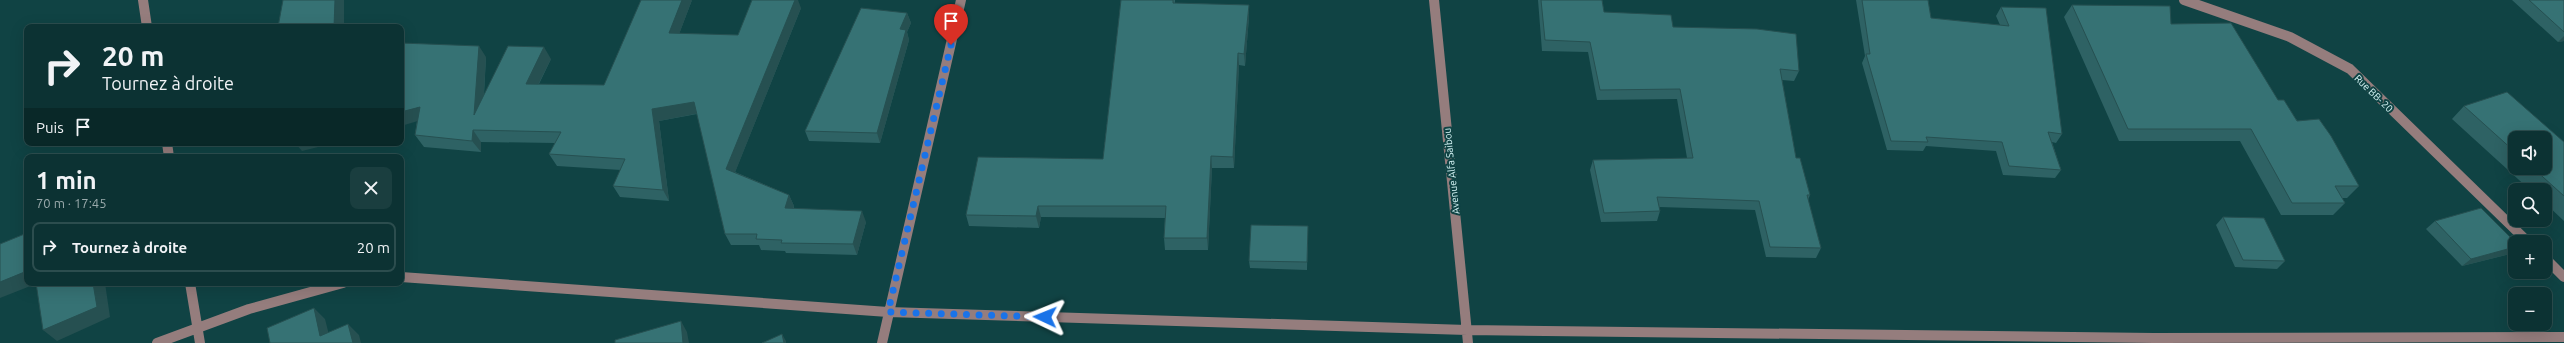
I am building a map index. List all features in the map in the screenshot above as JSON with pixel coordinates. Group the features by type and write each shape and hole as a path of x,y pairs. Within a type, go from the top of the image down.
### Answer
{"street":[{"path":"143,0 147,24"},
{"path":"882,343 961,0"},
{"name":"Avenue Alfa Saibou","path":"1434,0 1468,343"},
{"name":"Rue BB- 20","path":"2184,0 2292,37 2325,52 2350,69 2521,235"},
{"path":"2552,265 2564,277"},
{"path":"404,277 888,312 1467,330 2155,340 2564,337"},
{"path":"190,286 200,343"},
{"path":"157,343 197,327 311,290 329,286"}],"building":[{"path":"283,0 335,0 334,24 279,24"},
{"path":"641,0 682,0 669,33 738,35 752,0 795,0 726,169 789,195 785,208 862,211 853,244 781,243 782,240 756,239 757,234 725,234 694,102 652,109 663,190 613,186 625,159 549,154 561,132 473,130 472,141 415,135 420,107 404,111 404,43 479,46 474,115 508,46 544,47 526,84 604,85"},
{"path":"1121,0 1173,0 1173,3 1249,5 1244,54 1238,53 1233,157 1211,156 1207,238 1164,238 1166,206 1038,206 1036,216 966,215 978,157 1103,159"},
{"path":"1541,0 1602,0 1604,12 1671,15 1673,27 1757,29 1796,34 1799,71 1780,69 1796,158 1800,158 1810,195 1807,195 1821,248 1770,247 1759,201 1657,197 1660,211 1604,213 1593,160 1693,158 1680,89 1600,90 1590,42 1545,40"},
{"path":"1862,0 1928,0 1931,18 2009,26 2001,7 2046,8 2062,134 2048,132 2061,170 2009,166 2002,142 1926,137 1928,142 1891,141 1866,54 1870,54"},
{"path":"2529,0 2564,0 2564,32"},
{"path":"2072,5 2170,6 2171,24 2231,23 2278,100 2284,100 2297,121 2319,119 2331,136 2359,186 2335,186 2345,203 2292,203 2251,129 2128,129"},
{"path":"861,8 907,13 900,29 906,30 877,133 805,131"},
{"path":"2507,92 2551,131 2508,131 2508,146 2464,106"},
{"path":"2552,131 2564,142 2564,196 2552,185 2552,183 2550,183 2541,175 2552,175"},
{"path":"2481,208 2508,235 2508,249 2471,259 2435,221"},
{"path":"2223,217 2264,218 2285,261 2243,260"},
{"path":"1251,225 1308,226 1307,262 1249,261"},
{"path":"24,234 24,272 0,282 0,244"},
{"path":"36,286 94,286 97,307 43,330"},
{"path":"314,308 320,336 348,324 353,343 270,343 267,328"},
{"path":"681,321 683,343 615,343 615,340"},
{"path":"782,334 784,343 762,343"}],"route":[{"path":"951,45 888,312 1045,317"}]}
